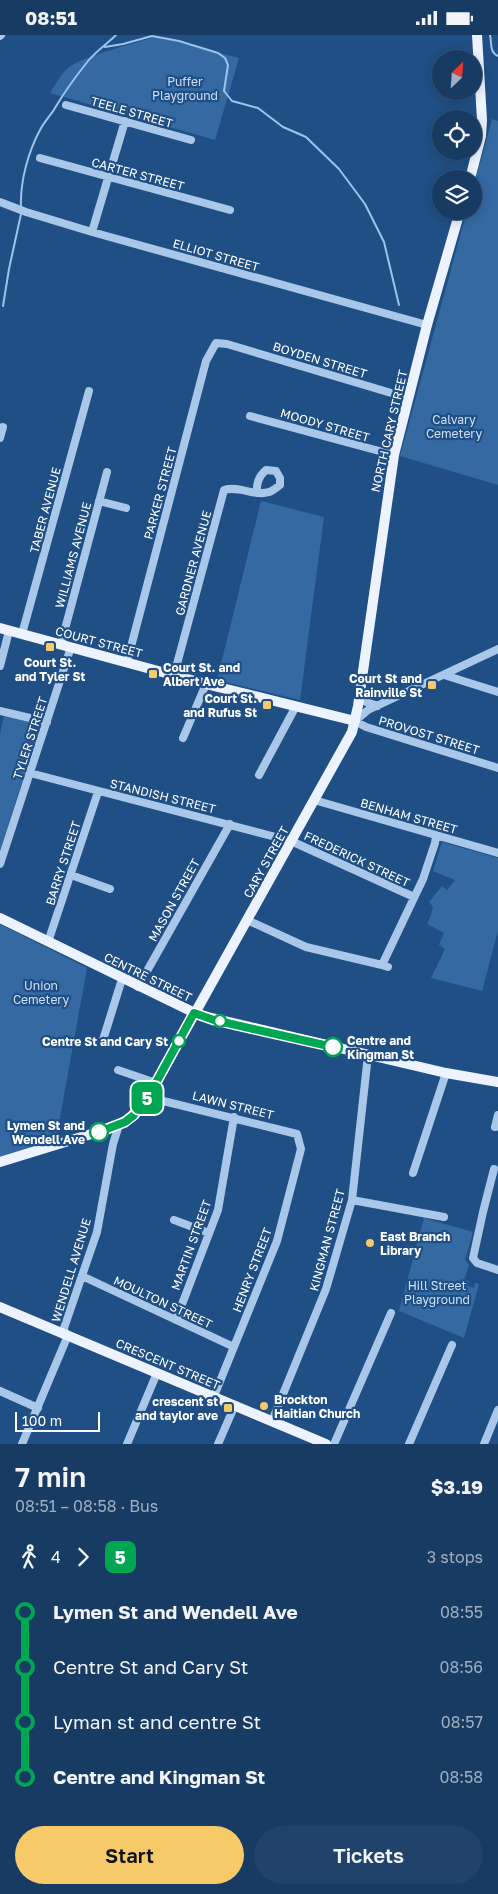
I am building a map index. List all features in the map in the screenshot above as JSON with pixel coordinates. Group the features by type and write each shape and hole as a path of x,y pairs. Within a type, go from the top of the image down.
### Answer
{"main road":[{"path":"472,170 481,136 482,121 477,35"},
{"name":"NORTH CARY STREET","path":"355,721 394,455 427,325 457,220"},
{"name":"COURT STREET","path":"5,630 206,684 355,721"},
{"name":"CARY STREET","path":"119,1125 134,1115 156,1083 350,737 355,721"},
{"name":"CENTRE STREET","path":"0,918 138,987 194,1013 214,1020 446,1073 498,1082"},
{"path":"0,1162 119,1125"},
{"name":"CRESCENT STREET","path":"0,1307 272,1421 303,1439 326,1444"}],"street":[{"name":"TEELE STREET","path":"66,105 192,140"},
{"path":"92,232 125,121"},
{"name":"CARTER STREET","path":"40,158 230,211"},
{"name":"ELLIOT STREET","path":"0,202 92,232 427,325"},
{"name":"PARKER STREET","path":"127,662 206,361 216,343 227,344"},
{"name":"BOYDEN STREET","path":"227,344 408,398"},
{"name":"TABER AVENUE","path":"22,634 89,391"},
{"name":"MOODY STREET","path":"250,416 394,455"},
{"path":"0,439 3,427"},
{"name":"WILLIAMS AVENUE","path":"66,646 107,473"},
{"name":"GARDNER AVENUE","path":"174,675 224,490 230,488 257,493"},
{"path":"99,501 126,508"},
{"path":"0,665 5,630"},
{"name":"TYLER STREET","path":"0,864 46,722 66,646"},
{"path":"355,721 368,710 498,649"},
{"path":"444,675 498,692"},
{"path":"183,738 206,684"},
{"path":"359,695 366,702 378,706"},
{"path":"259,775 296,706"},
{"path":"0,711 46,722"},
{"name":"PROVOST STREET","path":"355,721 366,727 498,768"},
{"name":"STANDISH STREET","path":"30,773 291,841"},
{"name":"BARRY STREET","path":"48,942 98,792"},
{"name":"BENHAM STREET","path":"314,800 498,853"},
{"name":"MASON STREET","path":"138,987 230,824"},
{"path":"247,920 306,947 385,966 423,879 436,836"},
{"name":"FREDERICK STREET","path":"291,841 414,897"},
{"path":"71,875 110,889"},
{"path":"104,1041 122,979"},
{"name":"KINGMAN STREET","path":"272,1421 326,1289 352,1200 368,1055"},
{"path":"118,1070 156,1083"},
{"path":"413,1173 446,1073"},
{"name":"LAWN STREET","path":"147,1097 298,1134 301,1149"},
{"path":"495,1127 498,1115"},
{"name":"MARTIN STREET","path":"176,1320 218,1210 234,1117"},
{"name":"WENDELL AVENUE","path":"22,1444 66,1340 64,1328 97,1233 113,1144 119,1125"},
{"name":"HENRY STREET","path":"214,1396 277,1241 301,1149"},
{"path":"494,1169 473,1258 477,1263 498,1270"},
{"path":"352,1200 444,1217"},
{"path":"174,1220 209,1233"},
{"name":"MOULTON STREET","path":"82,1276 234,1347"},
{"path":"334,1444 391,1313"},
{"path":"409,1444 452,1345"},
{"path":"127,1444 157,1373"},
{"path":"0,1391 38,1408"},
{"path":"218,1444 235,1405"},
{"path":"484,1444 498,1410"}],"green space":[{"name":"Puffer Playground","path":"157,36 239,58 215,140 50,93 68,68 75,63 97,54"},
{"name":"Calvary Cemetery","path":"492,119 498,121 498,485 400,456 465,220 482,220 482,170 478,170"},
{"path":"261,501 324,517 300,700 217,680"},
{"path":"4,715 41,724 0,850 0,734"},
{"path":"442,842 498,858 498,931 482,991 431,978 445,949 439,945 444,933 427,924 433,907 429,902 442,886 447,890 455,880 433,871"},
{"name":"Union Cemetery","path":"0,924 87,968 56,1140 0,1158"},
{"name":"Hill Street Playground","path":"424,1218 473,1232 465,1260 469,1265 464,1280 469,1281 468,1286 474,1288 475,1283 479,1284 464,1338 399,1311"}],"waterway":[{"path":"21,207 26,167 42,127 88,61 116,35"},
{"path":"490,35 492,50 498,56"},
{"path":"105,47 152,36 179,41 218,53 225,58 228,65 224,91 232,101 258,108 283,127 306,137 339,169 365,204 384,242 399,305"},
{"path":"3,306 21,214"}],"bus line":[{"name":"5","path":"99,1132 125,1122 134,1115 152,1090 194,1013 214,1020 333,1047"}],"place":[{"name":"Court St. and Tyler St","path":"50,647"},
{"name":"Court St. and Albert Ave","path":"153,674"},
{"name":"Court St and Rainville St","path":"432,685"},
{"name":"Court St. and Rufus St","path":"267,705"},
{"name":"Centre St and Cary St","path":"179,1041"},
{"name":"Centre and Kingman St","path":"333,1047"},
{"name":"Lymen St and Wendell Ave","path":"99,1132"},
{"name":"East Branch Library","path":"370,1243"},
{"name":"Brockton Haitian Church","path":"264,1406"},
{"name":"crescent st and taylor ave","path":"228,1408"}]}
